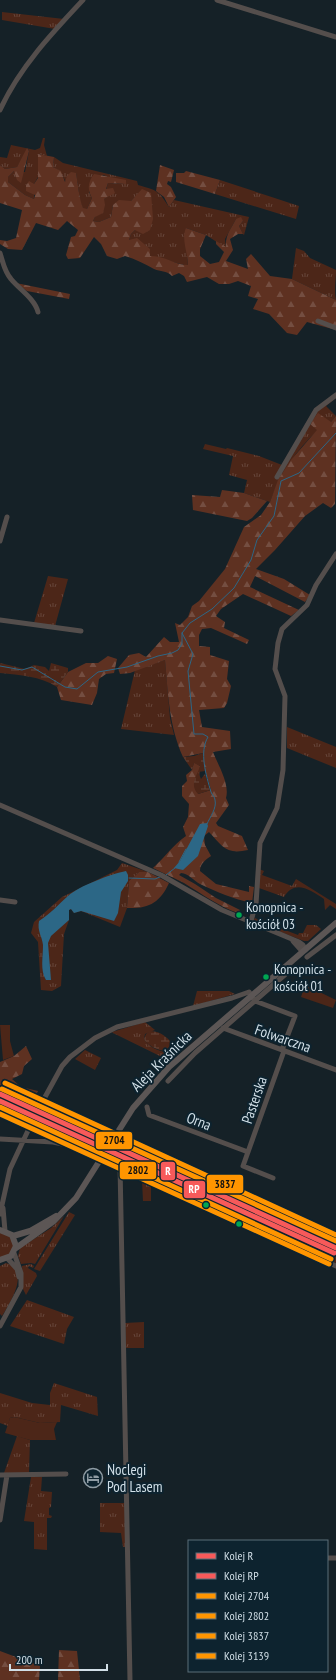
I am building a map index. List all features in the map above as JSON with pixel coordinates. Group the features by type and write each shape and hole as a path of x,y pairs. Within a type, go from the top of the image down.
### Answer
{"main road":[{"name":"Aleja Kraśnicka","path":"64,1210 79,1193 98,1165 133,1108 154,1083 179,1057 221,1026 237,1008 253,999 286,966 336,923"},
{"path":"3,1231 13,1236 30,1232 64,1210"},
{"path":"0,1260 8,1259 15,1250 50,1225 64,1210"},
{"path":"13,1236 15,1250"}],"street":[{"path":"0,110 9,89 20,74 83,0"},
{"path":"217,0 336,37"},
{"path":"0,253 10,279 33,302 38,312"},
{"path":"318,320 336,328"},
{"path":"277,477 316,410 336,395"},
{"path":"0,542 7,517"},
{"path":"250,924 256,904 260,844 277,808 283,770 285,696 274,669 278,644 282,629 307,605 316,585 336,554"},
{"path":"0,620 81,631"},
{"path":"0,805 156,872 210,905 250,924 293,941 301,950 305,950"},
{"path":"0,900 15,902"},
{"path":"307,957 336,935"},
{"path":"39,1108 62,1066 84,1045 102,1034 118,1027 232,998 249,992 253,999"},
{"name":"Aleja Kraśnicka","path":"221,1026 253,999"},
{"name":"Pasterska","path":"247,1155 295,1016 253,999"},
{"path":"168,1081 221,1026"},
{"name":"Folwarczna","path":"221,1026 336,1070"},
{"name":"Orna","path":"147,1107 149,1115 247,1155"},
{"path":"0,1214 10,1169 32,1122"},
{"path":"0,1139 53,1142 77,1146 336,1266"},
{"path":"247,1155 244,1166 245,1168 273,1178"},
{"path":"120,1165 130,1680"},
{"path":"3,1202 3,1231"},
{"path":"0,1326 18,1294 22,1278 15,1250"},
{"path":"8,1259 18,1273 18,1294"},
{"path":"0,1475 66,1474"},
{"path":"0,1520 7,1475"}],"green space":[{"path":"2,12 64,19 55,29 2,20"},
{"path":"43,138 45,138 44,145 47,156 38,154 38,177 34,184 34,199 25,195 8,182 8,177 14,171 25,172 29,151 28,149 17,167 5,169 0,165 0,157 7,158 11,145 35,150 40,148"},
{"path":"27,148 29,151 21,183 17,180 14,171 8,177 8,182 25,195 34,199 35,195 26,191 26,186 29,181 34,184 38,178 38,154 54,157 53,167 61,171 65,182 67,176 71,172 76,173 83,208 87,209 92,198 89,192 89,186 90,180 94,174 126,180 126,184 108,183 106,189 113,188 115,193 104,199 105,205 103,213 95,217 93,221 99,222 111,217 113,205 119,200 131,201 142,189 151,193 153,219 150,230 143,234 135,230 131,234 129,240 137,238 150,249 150,256 160,257 183,265 188,265 184,241 186,228 206,235 200,249 200,256 210,264 219,262 224,252 216,244 216,241 226,247 226,239 229,232 236,219 241,217 243,221 239,226 243,234 238,234 230,239 233,250 226,261 248,269 246,259 251,254 270,276 292,279 336,300 336,330 307,322 297,335 287,333 269,314 253,309 258,299 248,296 251,286 238,281 229,284 219,284 207,277 187,282 184,276 179,273 172,276 125,256 117,259 107,256 101,244 94,237 80,258 68,259 66,255 71,237 75,236 78,230 67,221 58,230 36,223 22,250 8,249 0,244 0,240 7,241 16,238 22,210 0,203 0,165 5,169 17,167"},
{"path":"54,157 63,163 137,181 138,185 160,194 169,207 174,200 249,217 244,235 239,226 243,221 236,219 225,239 226,248 206,235 186,228 188,266 150,256 129,240 131,234 135,230 135,197 131,201 113,205 111,217 99,222 93,221 104,199 109,196 106,190 108,183 126,184 103,175 89,192 92,198 87,209 83,209 80,201 76,173 66,182 60,171 53,167"},
{"path":"160,165 174,170 171,182 168,181 167,184 171,187 176,197 169,207 164,197 156,191"},
{"path":"186,171 220,180 215,194 176,182 176,173 184,173"},
{"path":"220,180 299,206 296,219 215,194"},
{"path":"296,248 304,251 310,258 336,270 336,300 292,279"},
{"path":"16,283 70,294 69,299 27,291"},
{"path":"336,393 336,398 326,406 336,416 331,422 310,424 318,430 296,454 284,472 270,502 244,493 247,480 229,475 233,456 203,449 205,444 227,448 259,456 282,465 313,411"},
{"path":"318,413 331,422 336,416 335,504 331,508 323,503 305,516 256,569 284,579 310,595 305,602 255,576 250,587 299,610 291,616 243,594 221,609 216,616 225,622 224,628 249,640 247,644 211,628 202,629 199,635 199,646 210,647 210,655 229,661 227,679 231,686 227,703 224,708 199,710 202,727 230,731 231,749 213,752 225,781 227,793 226,798 229,805 216,823 218,826 242,836 248,850 229,850 221,845 209,832 204,836 205,845 211,856 203,862 200,871 216,884 249,892 249,886 254,887 252,903 213,890 184,874 181,873 179,875 216,898 240,910 238,913 217,903 184,883 153,868 177,843 186,836 183,827 188,817 189,804 182,796 182,786 187,781 186,775 192,770 194,762 200,766 198,794 211,790 204,767 203,753 183,757 178,745 168,697 165,660 130,673 120,674 118,668 129,655 139,653 146,657 164,637 170,642 179,642 175,623 180,625 188,617 192,606 199,601 225,569 244,527 261,515 270,502 278,480 291,460 317,430 310,424"},
{"path":"222,490 244,493 267,501 252,518 247,521 193,510 192,495 220,497"},
{"path":"48,576 68,579 55,626 34,623"},
{"path":"108,656 117,659 114,673 106,674 99,679 97,693 92,705 61,700 57,687 68,672 86,663 98,663"},
{"path":"165,660 170,718 174,735 121,729 135,670"},
{"path":"0,663 25,669 34,665 45,667 49,671 51,663 68,668 68,672 57,687 37,678 0,673"},
{"path":"287,727 336,747 336,768 287,748"},
{"path":"203,753 205,771 198,772 201,779 205,774 211,790 198,794 195,791 194,784 196,777 200,766 194,763 192,770 183,757"},
{"path":"122,863 148,872 139,872 129,881 127,908 120,927 81,911 74,913 71,909 69,910 69,920 64,934 61,986 52,991 41,990 38,942 31,933 34,922 62,897 117,870"},
{"path":"259,869 264,871 262,875 292,886 296,879 336,904 336,909 330,905 325,910 324,899 303,888 293,888 284,897 259,888"},
{"path":"139,872 148,872 169,883 162,895 147,906 127,908 129,881"},
{"path":"255,918 267,924 269,922 272,925 298,935 299,933 303,933 307,925 316,925 321,929 308,941 304,941 253,921"},
{"path":"305,985 336,1000 333,1008 301,997"},
{"path":"197,991 229,991 235,994 193,1006"},
{"path":"145,1022 155,1030 145,1034 144,1039 153,1048 166,1052 170,1055 166,1059 112,1032"},
{"path":"0,1025 10,1025 10,1041 14,1056 3,1060"},
{"path":"150,1031 161,1034 170,1041 169,1047 165,1051 153,1047 144,1039 146,1034"},
{"path":"26,1046 32,1059 24,1066 22,1074 12,1079 21,1087 38,1091 31,1103 0,1088 0,1062 14,1056"},
{"path":"85,1050 101,1058 95,1070 75,1059"},
{"path":"39,1115 106,1146 101,1153 77,1144 78,1141 34,1121"},
{"path":"128,1143 336,1234 336,1246 126,1150"},
{"path":"117,1152 336,1252 336,1263 211,1206 212,1203 114,1159"},
{"path":"142,1180 151,1183 151,1201 143,1201"},
{"path":"69,1212 75,1215 40,1271 34,1269"},
{"path":"64,1216 35,1264 21,1264 18,1256 20,1248 51,1228"},
{"path":"0,1232 8,1234 14,1245 12,1253 0,1258"},
{"path":"6,1263 13,1267 17,1272 18,1279 10,1304 2,1316 0,1314 0,1266"},
{"path":"31,1264 34,1266 33,1268 29,1266 28,1268 36,1273 37,1276 26,1295 23,1289 22,1266"},
{"path":"27,1300 74,1317 67,1329 64,1344 10,1326"},
{"path":"144,1322 144,1348 126,1348 125,1323"},
{"path":"54,1383 97,1397 98,1416 61,1405 60,1422 40,1423 14,1417 10,1418 8,1426 0,1423 0,1393 32,1403 50,1405 50,1393"},
{"path":"14,1417 40,1423 57,1422 54,1429 56,1440 30,1440 5,1433 10,1418"},
{"path":"17,1436 30,1440 29,1473 4,1473"},
{"path":"31,1477 42,1477 41,1491 52,1492 49,1515 52,1516 51,1518 47,1518 47,1550 34,1549 34,1522 24,1521"},
{"path":"100,1503 126,1503 126,1547 123,1547 121,1533 100,1532"},
{"path":"59,1650 77,1651 80,1680 58,1680"},
{"path":"0,1651 40,1666 39,1680 0,1680"}],"water":[{"path":"207,823 208,826 198,856 183,870 174,868 180,861 200,824"},
{"path":"126,871 128,881 121,892 118,913 114,921 81,911 74,913 71,909 69,910 69,920 51,936 48,943 51,980 46,980 42,968 43,945 39,931 39,921 73,892 87,884"}],"waterway":[{"path":"0,666 22,670 32,667 65,687 77,689 98,672 127,667 178,650 182,644 182,633 190,623 212,609 234,588 251,560 257,540 274,516 281,481 299,473 336,433"},
{"path":"182,633 193,654 188,671 194,734 203,734 208,737 205,743 204,764 211,793 215,798 215,803 214,809 207,824"},
{"path":"179,862 186,849"},
{"path":"166,875 175,868"},
{"path":"129,878 155,879 160,877"}],"rail line":[{"name":"3837","path":"5,1083 336,1235"},
{"name":"2704","path":"2,1089 336,1241"},
{"name":"R","path":"0,1094 336,1248"},
{"name":"RP","path":"0,1101 334,1253"},
{"name":"2802","path":"0,1107 331,1259"},
{"name":"3139","path":"0,1114 329,1264"}],"place":[{"name":"Konopnica - kościół 03","path":"239,915"},
{"name":"Konopnica - kościół 01","path":"266,977"},
{"name":"Noclegi Pod Lasem","path":"93,1478"}]}
